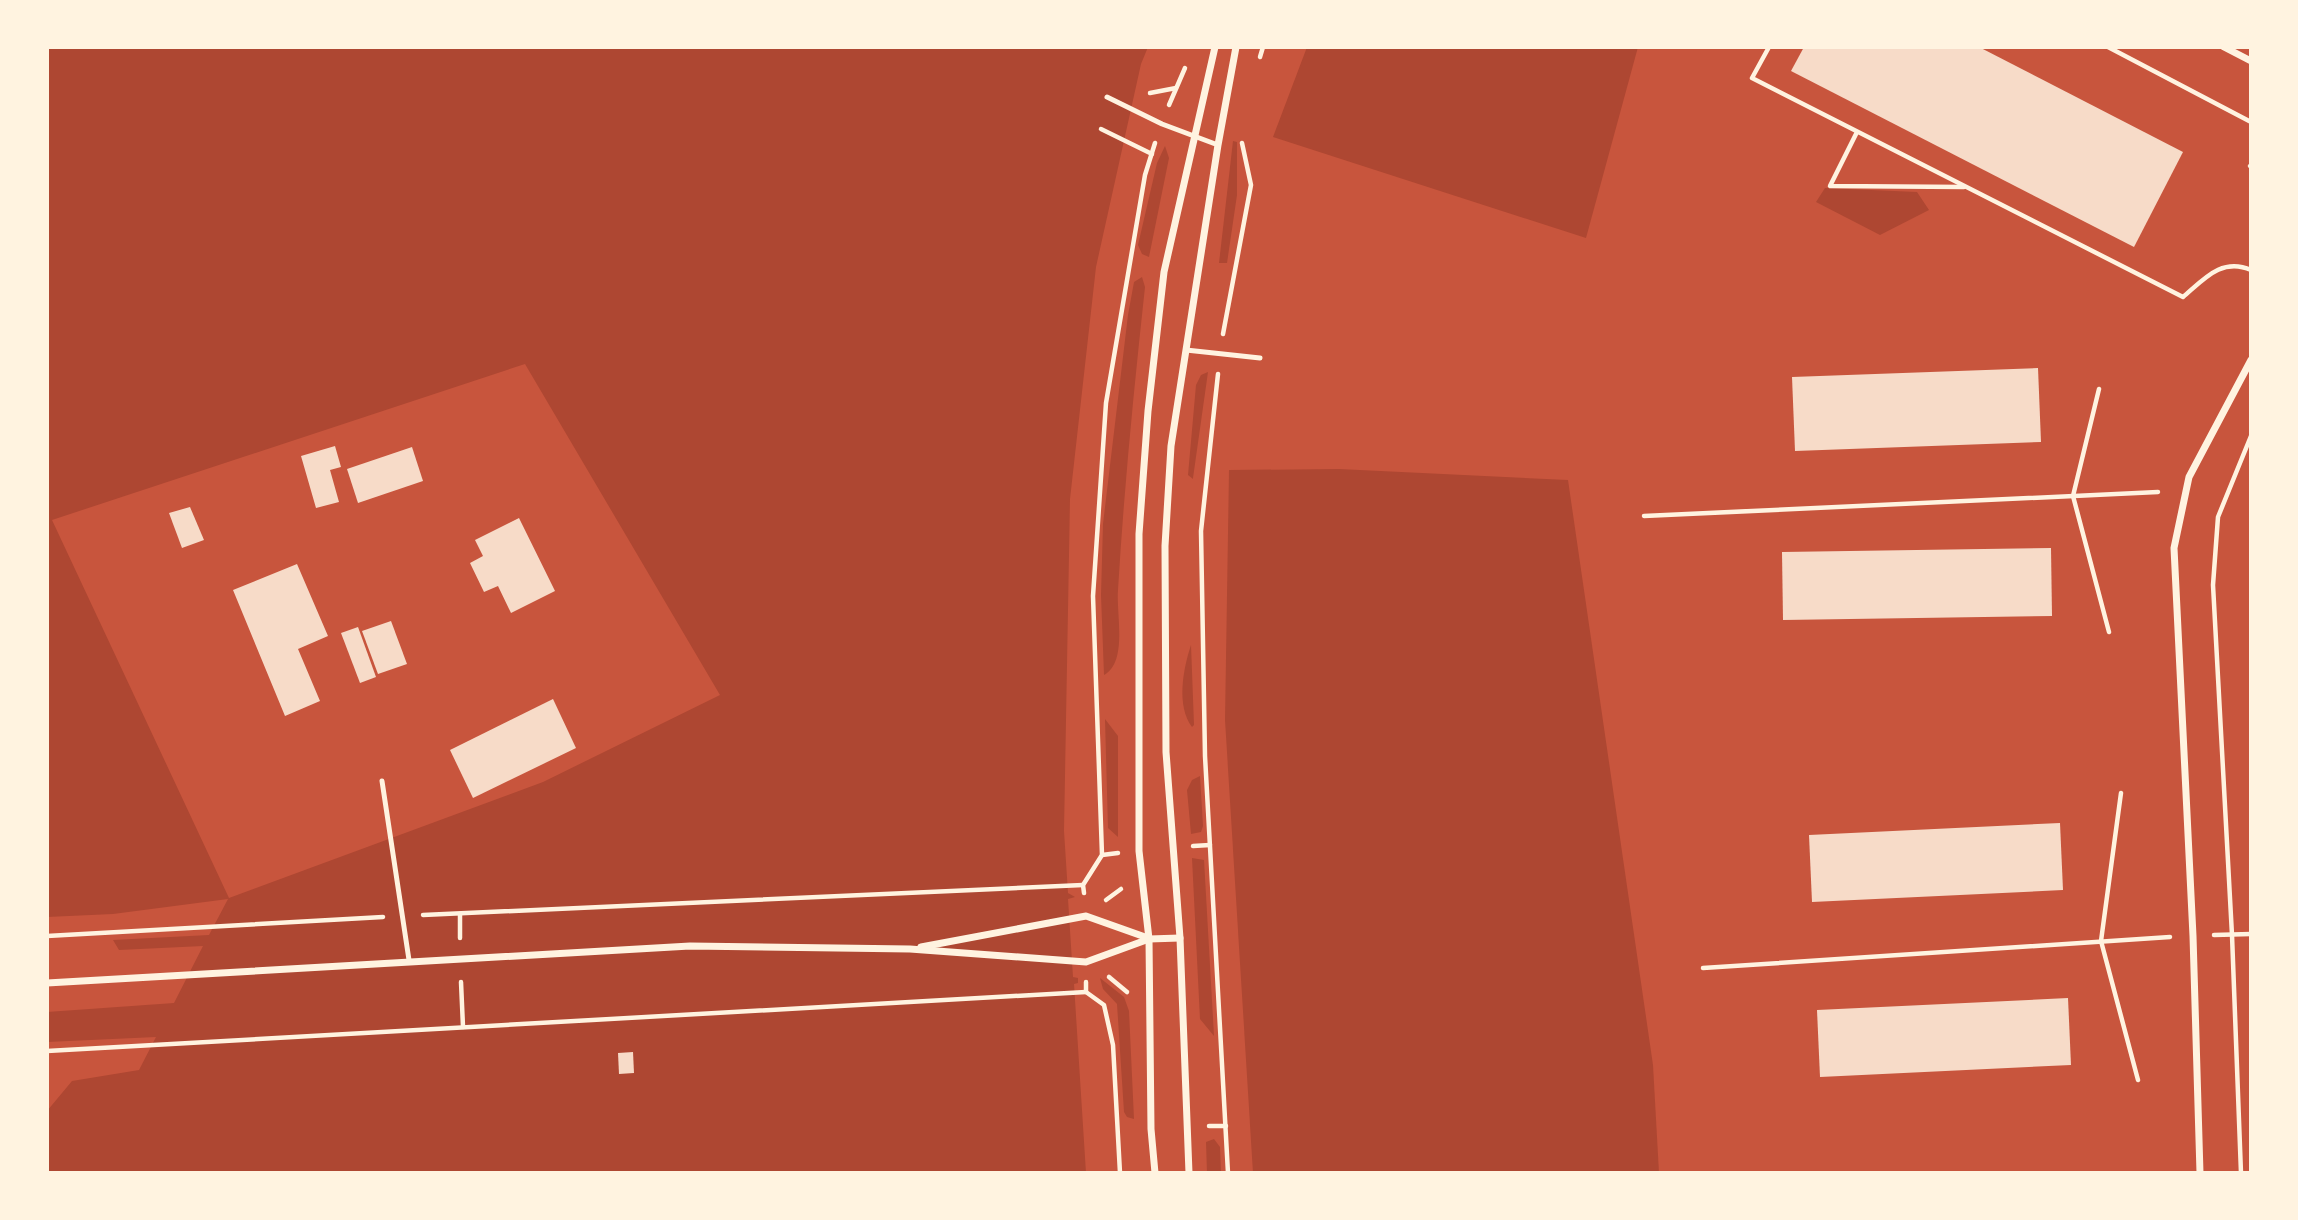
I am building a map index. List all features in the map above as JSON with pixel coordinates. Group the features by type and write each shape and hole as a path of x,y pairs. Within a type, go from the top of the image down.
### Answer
{"street":[{"path":"1155,1173 1151,1129 1149,939 1139,851 1139,534 1148,411 1164,272 1193,135 1216,47"},
{"path":"1188,1173 1180,937 1166,752 1165,547 1171,446 1236,47"},
{"path":"2224,47 2251,61"},
{"path":"2200,1173 2193,936 2174,548 2189,477 2251,360"},
{"path":"910,949 1086,916 1149,939"},
{"path":"47,983 409,960 690,946 910,949 1086,962 1149,939 1180,937"}],"lane":[{"path":"1107,97 1162,124 1218,145"},
{"path":"1186,350 1260,358"},
{"path":"382,781 405,916 409,960"}],"path":[{"path":"1259,59 1263,47"},
{"path":"1769,47 1752,78 2183,297 2220,266 2239,265 2251,270"},
{"path":"2108,47 2251,122"},
{"path":"1086,916 1083,885 1102,855 1093,596 1106,403 1145,174 1188,58"},
{"path":"1145,93 1177,88"},
{"path":"1101,129 1152,154"},
{"path":"1857,132 1830,186 1965,187"},
{"path":"1228,1173 1205,756 1201,531 1220,353 1251,185 1242,141"},
{"path":"2099,389 2073,496 2109,632"},
{"path":"2241,1173 2232,935 2213,585 2218,517 2251,436"},
{"path":"1644,516 2158,492"},
{"path":"2121,793 2101,941 2138,1080"},
{"path":"47,936 405,916 1083,885"},
{"path":"1703,968 2101,941 2251,934"},
{"path":"1086,962 1086,992"},
{"path":"1086,972 1105,974 1133,998"},
{"path":"47,1051 1086,992 1104,1005 1113,1045 1120,1173"}],"shaded area":[{"path":"47,47 1148,47 1141,64 1096,267 1070,499 1064,831 1068,893 1075,897 1068,899 1073,977 1078,978 1078,983 1074,984 1086,1173 47,1173 47,1111 72,1081 139,1070 156,1037 47,1042 47,1012 174,1003 203,946 119,950 113,940 209,935 228,899 113,914 47,917","holes":["525,364 720,695 543,782 229,898 52,520"]},
{"path":"1307,47 1638,47 1586,238 1273,137"},
{"path":"1233,141 1237,142 1237,195 1227,263 1219,263"},
{"path":"1165,146 1169,158 1149,257 1142,254 1138,245 1157,163"},
{"path":"1825,188 1917,192 1929,210 1880,235 1816,202"},
{"path":"1142,277 1145,287 1118,590 1118,649 1116,660 1104,675 1101,595 1103,524 1128,315 1134,282"},
{"path":"1208,372 1193,479 1188,475 1196,385 1201,375"},
{"path":"1339,469 1568,480 1653,1065 1659,1173 1253,1173 1225,720 1229,470"},
{"path":"1191,645 1192,727 1184,709 1182,687"},
{"path":"1105,719 1118,736 1118,837 1108,828"},
{"path":"1200,776 1203,826 1201,832 1191,834 1187,790 1192,780"},
{"path":"1192,858 1204,860 1214,1036 1200,1019"},
{"path":"1100,978 1124,997 1129,1011 1134,1119 1127,1117 1124,1112 1117,1004 1103,989"},
{"path":"1214,1139 1220,1147 1221,1173 1207,1173 1206,1142"}],"building":[{"path":"1804,47 1979,47 2183,152 2134,247 1791,71"},
{"path":"2038,368 2041,442 1795,451 1792,377"},
{"path":"335,446 341,467 330,470 339,502 316,508 301,456"},
{"path":"412,447 423,481 358,503 347,469"},
{"path":"190,507 204,540 182,548 169,513"},
{"path":"519,518 555,591 511,613 498,586 484,592 470,563 483,556 475,540"},
{"path":"2051,548 2052,616 1783,620 1782,552"},
{"path":"297,564 328,636 298,649 320,701 285,716 233,590"},
{"path":"391,621 407,664 378,674 362,631"},
{"path":"358,627 376,677 360,683 341,633"},
{"path":"553,699 576,748 473,798 450,750"},
{"path":"2060,823 2063,890 1812,902 1809,835"},
{"path":"2068,998 2071,1065 1820,1077 1817,1010"},
{"path":"633,1052 634,1073 619,1074 618,1053"}]}
